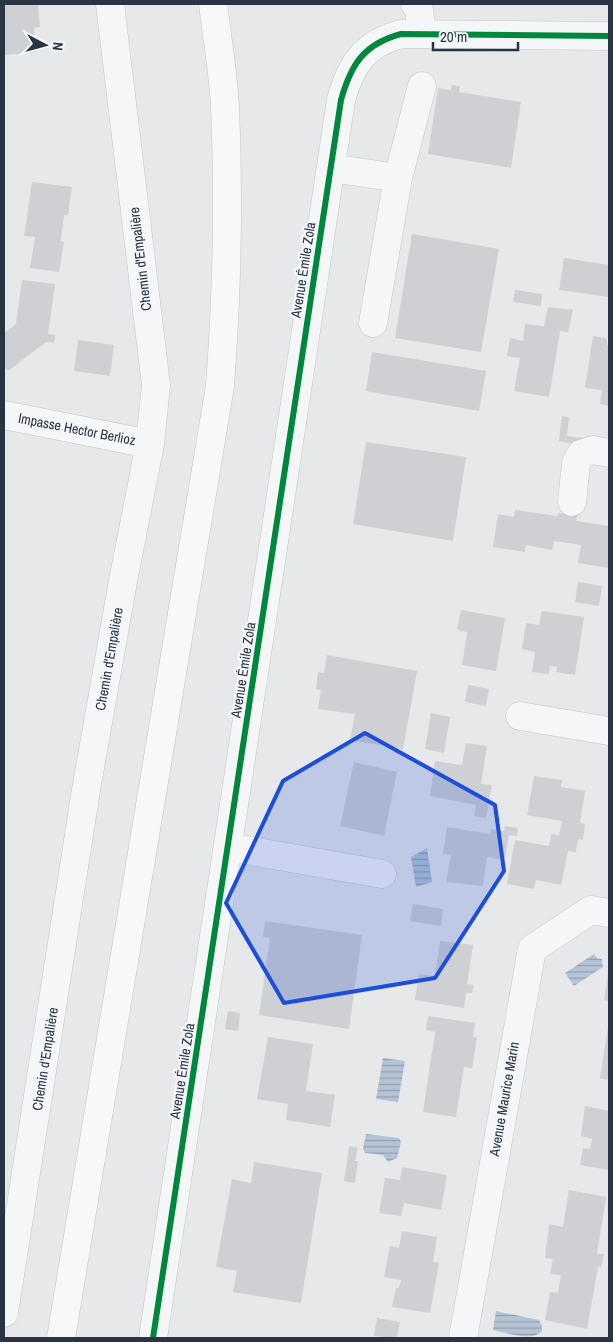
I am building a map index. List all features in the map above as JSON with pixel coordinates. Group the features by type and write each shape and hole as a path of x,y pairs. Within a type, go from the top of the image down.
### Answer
{"main road":[{"path":"61,1338 220,386 226,309 225,104 213,4"}],"street":[{"name":"Chemin d'Empalière","path":"4,1313 87,783 123,581 150,444 156,385 110,4"},
{"path":"415,4 419,10 411,34 609,36"},
{"name":"Avenue Émile Zola","path":"153,1338 341,100 355,63 374,44 411,34"},
{"path":"373,323 398,178 422,86"},
{"path":"331,168 398,178"},
{"name":"Impasse Hector Berlioz","path":"4,415 150,444"},
{"path":"572,502 576,463 581,454 593,450 609,453"},
{"path":"520,716 609,731"},
{"path":"229,847 382,874"},
{"name":"Avenue Maurice Marin","path":"463,1338 532,949 592,910 609,912"}],"highlighted area":[{"path":"365,733 495,805 504,871 435,978 284,1003 226,903 283,781"}],"water":[{"path":"427,848 432,882 416,887 411,857"},
{"path":"594,954 597,958 602,959 603,967 574,986 565,973"},
{"path":"383,1058 405,1061 398,1102 376,1099"},
{"path":"366,1134 399,1138 401,1142 397,1158 388,1162 383,1155 365,1153 363,1149"},
{"path":"496,1311 539,1320 542,1331 532,1336 526,1336 512,1335 493,1330"}],"building":[{"path":"4,4 38,4 40,27 34,28 36,52 4,55"},
{"path":"452,85 460,86 459,92 521,102 511,168 428,154 438,88 451,90"},
{"path":"32,182 72,187 68,215 64,215 61,241 64,242 59,272 30,268 35,237 24,236"},
{"path":"412,234 499,249 481,352 395,338"},
{"path":"564,258 609,265 609,297 559,290"},
{"path":"22,280 55,284 48,334 55,335 54,343 46,342 8,371 4,366 4,333 16,324"},
{"path":"515,290 542,294 541,306 513,302"},
{"path":"548,307 573,310 568,332 560,331 549,397 514,391 520,358 507,356 510,338 523,341 525,324 544,326"},
{"path":"593,336 607,338 607,345 609,345 609,406 600,404 602,390 585,388"},
{"path":"78,340 114,345 110,376 74,371"},
{"path":"372,352 486,371 479,411 366,391"},
{"path":"562,416 569,417 567,436 584,438 584,445 559,441"},
{"path":"366,442 466,457 453,541 353,524"},
{"path":"515,510 558,516 558,513 577,516 576,521 609,526 609,568 578,563 581,545 554,541 552,550 526,545 525,552 493,547 498,514 514,517"},
{"path":"578,582 602,586 599,606 575,602"},
{"path":"461,610 505,618 496,671 462,665 467,632 457,630"},
{"path":"542,611 584,617 575,675 556,672 557,667 550,666 549,674 532,672 535,652 522,649 526,623 539,625"},
{"path":"327,655 417,671 403,749 350,740 355,714 318,709 321,690 316,689 318,672 324,673"},
{"path":"468,685 489,689 486,706 465,702"},
{"path":"431,713 450,717 444,753 425,749"},
{"path":"466,743 487,746 481,784 492,785 486,818 474,816 476,805 430,796 435,761 462,765"},
{"path":"354,762 397,772 384,836 340,826"},
{"path":"534,776 562,780 561,787 585,791 580,823 585,824 583,840 578,839 576,852 568,851 561,885 536,880 534,889 507,884 515,840 549,846 551,834 559,835 562,821 527,815"},
{"path":"505,826 518,828 517,836 509,835 505,860 487,857 483,886 446,882 451,855 443,854 447,827 490,834 491,829 504,831"},
{"path":"413,904 443,909 441,926 410,921"},
{"path":"265,921 362,935 349,1029 259,1015 270,938 263,937"},
{"path":"440,941 473,945 467,984 474,985 472,993 466,993 464,1008 415,1000 419,974 435,976"},
{"path":"609,973 609,1001 604,1000"},
{"path":"228,1011 240,1013 238,1031 225,1029"},
{"path":"428,1016 475,1023 473,1037 477,1037 472,1068 464,1067 456,1117 423,1112 435,1032 426,1030"},
{"path":"609,1027 609,1080 600,1078"},
{"path":"268,1037 313,1044 306,1091 335,1095 330,1127 286,1120 288,1104 257,1099"},
{"path":"585,1106 609,1111 609,1170 580,1165 583,1148 590,1149 592,1139 581,1136"},
{"path":"349,1146 358,1148 355,1161 358,1161 355,1183 344,1181"},
{"path":"254,1162 322,1173 301,1303 233,1292 237,1271 216,1267 232,1179 251,1183"},
{"path":"402,1167 447,1175 441,1210 404,1203 401,1216 379,1213 385,1178 400,1180"},
{"path":"569,1190 606,1197 597,1254 604,1254 601,1267 598,1267 587,1329 545,1320 550,1292 558,1293 561,1275 550,1274 553,1259 545,1258 549,1224 563,1227"},
{"path":"402,1231 437,1237 433,1262 439,1263 430,1313 392,1307 396,1288 399,1288 401,1280 384,1277 390,1246 399,1248"},
{"path":"377,1318 400,1322 397,1338 374,1336"}],"cycle path":[{"path":"153,1338 341,100 345,87 355,66 368,50 377,43 401,34 609,36"}]}
